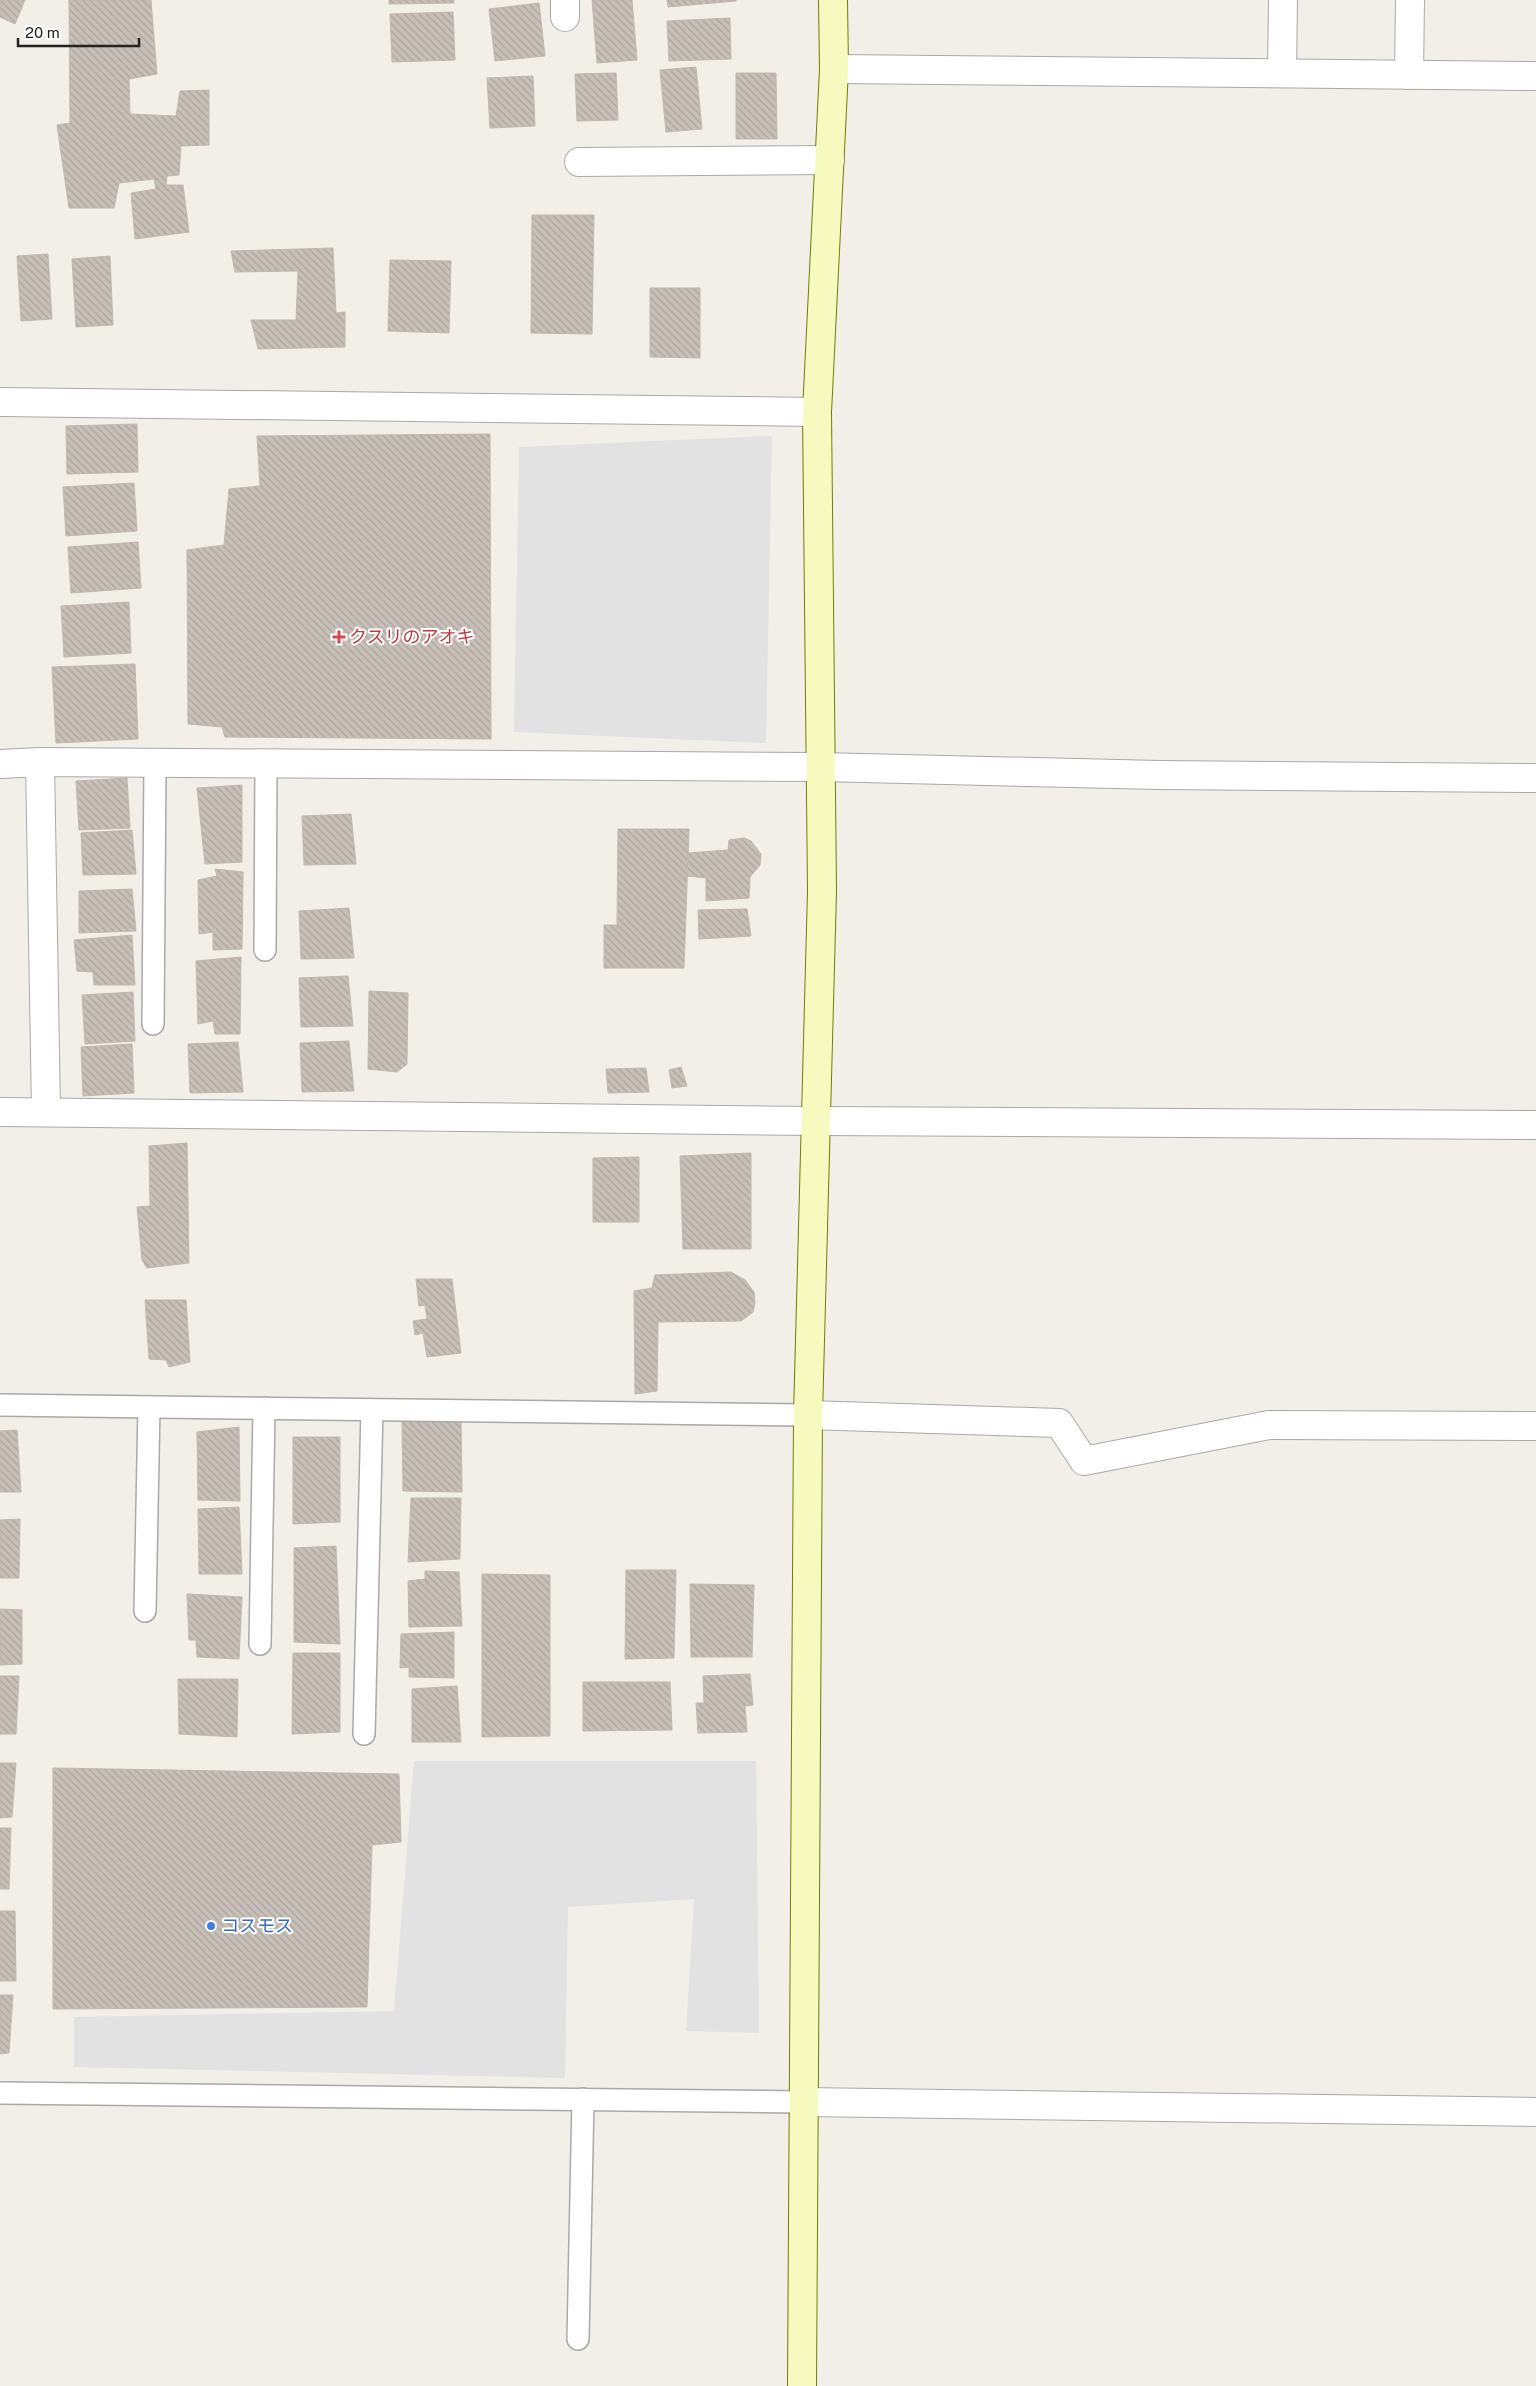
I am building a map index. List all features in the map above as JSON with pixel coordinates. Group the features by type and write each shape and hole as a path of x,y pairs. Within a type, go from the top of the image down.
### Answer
{"street":[{"path":"802,2386 808,1416 822,891 817,412 834,70 833,0"},
{"path":"1282,73 1283,0"},
{"path":"1409,75 1410,0"},
{"path":"834,70 1536,76"},
{"path":"580,162 830,160"},
{"path":"0,402 817,412"},
{"path":"0,764 40,762 820,767 1159,775 1536,778"},
{"path":"40,762 46,1112"},
{"path":"0,1112 817,1121 1536,1125"},
{"path":"808,1416 1059,1423 1084,1461 1269,1425 1536,1426"},
{"path":"803,2102 1536,2112"}],"lane":[{"path":"154,1024 155,763"},
{"path":"266,763 266,950"},
{"path":"0,1405 808,1416"},
{"path":"145,1611 149,1407"},
{"path":"260,1644 264,1408"},
{"path":"364,1734 372,1410"},
{"path":"0,2094 803,2102"},
{"path":"578,2339 583,2099"}],"shaded area":[{"path":"772,436 766,743 514,732 519,447"},
{"path":"414,1761 756,1761 759,2033 686,2031 694,1899 568,1907 565,2078 74,2067 74,2017 394,2011"}],"building":[{"path":"0,0 25,0 15,24 0,17"},
{"path":"69,0 151,0 157,74 129,79 130,114 176,116 180,91 209,90 209,145 181,146 179,175 167,176 166,185 183,185 189,232 135,239 131,193 156,189 154,179 119,183 114,208 69,208 57,125 70,123"},
{"path":"389,0 454,0 454,3 389,4"},
{"path":"592,0 632,0 637,60 597,63"},
{"path":"667,0 736,0 736,1 668,7"},
{"path":"539,3 545,56 495,61 489,9"},
{"path":"453,12 455,60 392,62 390,14"},
{"path":"730,18 731,59 669,61 667,21"},
{"path":"696,67 702,129 666,132 660,70"},
{"path":"616,73 618,120 577,121 575,74"},
{"path":"736,73 776,73 777,139 736,139"},
{"path":"533,76 535,126 490,128 487,78"},
{"path":"532,215 594,215 592,334 531,333"},
{"path":"333,248 336,313 345,312 345,347 258,349 251,320 296,320 298,271 235,272 231,251"},
{"path":"48,254 52,319 21,321 17,256"},
{"path":"110,256 113,325 76,327 72,259"},
{"path":"390,260 451,261 449,333 388,331"},
{"path":"650,288 700,288 700,358 650,357"},
{"path":"137,424 138,472 67,474 66,426"},
{"name":"クスリのアオキ","path":"490,434 491,739 225,737 222,727 188,724 187,550 224,545 229,489 260,486 257,436"},
{"path":"134,483 137,531 66,536 63,487"},
{"path":"138,542 141,588 71,593 68,547"},
{"path":"129,602 131,653 64,657 61,606"},
{"path":"135,664 138,739 56,743 52,667"},
{"path":"127,778 130,828 79,830 76,781"},
{"path":"242,785 242,862 205,864 197,788"},
{"path":"351,814 356,864 304,865 302,816"},
{"path":"618,829 689,829 684,968 604,968 604,925 617,925"},
{"path":"132,830 136,874 83,875 81,833"},
{"path":"744,838 751,841 761,854 760,865 750,877 749,898 706,901 706,878 687,876 688,853 728,850 729,840"},
{"path":"215,869 243,872 242,949 213,950 213,932 199,934 198,880 217,876"},
{"path":"132,889 136,931 79,933 79,891"},
{"path":"349,908 354,958 301,959 299,911"},
{"path":"747,909 751,936 699,939 698,910"},
{"path":"132,935 135,985 94,985 93,972 77,971 74,940"},
{"path":"241,957 240,1034 215,1034 213,1021 198,1024 196,961"},
{"path":"348,976 353,1026 301,1027 299,978"},
{"path":"369,991 408,993 407,1064 397,1072 368,1069"},
{"path":"133,992 135,1041 85,1044 82,995"},
{"path":"349,1041 354,1091 302,1092 300,1043"},
{"path":"238,1042 243,1092 190,1093 188,1044"},
{"path":"132,1044 134,1093 83,1096 81,1047"},
{"path":"681,1067 687,1086 672,1088 669,1070"},
{"path":"646,1068 649,1092 608,1093 606,1069"},
{"path":"187,1143 189,1263 147,1268 142,1260 137,1207 150,1206 149,1146"},
{"path":"751,1153 751,1249 683,1249 680,1156"},
{"path":"639,1157 639,1222 593,1222 593,1158"},
{"path":"731,1272 745,1280 754,1292 755,1303 753,1312 741,1321 658,1322 657,1391 635,1394 634,1291 652,1288 655,1275"},
{"path":"416,1279 452,1279 461,1353 427,1357 423,1333 415,1335 413,1321 427,1319 425,1305 419,1306"},
{"path":"145,1300 186,1300 190,1362 169,1367 166,1360 149,1359"},
{"path":"461,1419 462,1492 403,1491 402,1420"},
{"path":"239,1427 240,1501 198,1500 197,1432"},
{"path":"17,1430 21,1492 0,1492 0,1431"},
{"path":"293,1437 340,1437 340,1522 293,1524"},
{"path":"411,1498 461,1498 460,1559 408,1562"},
{"path":"239,1507 242,1574 199,1574 198,1509"},
{"path":"20,1519 19,1578 0,1578 0,1520"},
{"path":"336,1546 340,1644 294,1642 294,1548"},
{"path":"626,1570 676,1570 674,1658 625,1659"},
{"path":"425,1571 459,1572 462,1626 409,1627 408,1581 425,1579"},
{"path":"482,1574 550,1575 550,1736 482,1737"},
{"path":"690,1584 754,1585 752,1657 691,1657"},
{"path":"187,1594 242,1597 239,1659 197,1657 196,1640 189,1640"},
{"path":"0,1609 22,1610 22,1664 0,1665"},
{"path":"454,1632 454,1678 409,1677 409,1667 400,1668 401,1634"},
{"path":"293,1653 340,1653 340,1732 292,1734"},
{"path":"750,1674 753,1705 745,1706 747,1732 698,1733 696,1703 704,1703 703,1676"},
{"path":"0,1676 19,1676 16,1734 0,1734"},
{"path":"178,1679 238,1679 237,1737 179,1734"},
{"path":"583,1682 670,1682 672,1730 583,1731"},
{"path":"457,1686 461,1742 412,1742 412,1689"},
{"path":"0,1763 16,1763 12,1817 0,1818"},
{"name":"コスモス","path":"53,1768 399,1774 401,1842 372,1845 367,2007 53,2009"},
{"path":"0,1828 11,1828 9,1889 0,1889"},
{"path":"0,1911 15,1911 16,1981 0,1981"},
{"path":"0,1995 13,1995 9,2053 0,2054"}],"place":[{"name":"クスリのアオキ","path":"339,637"},
{"name":"コスモス","path":"211,1926"}]}
